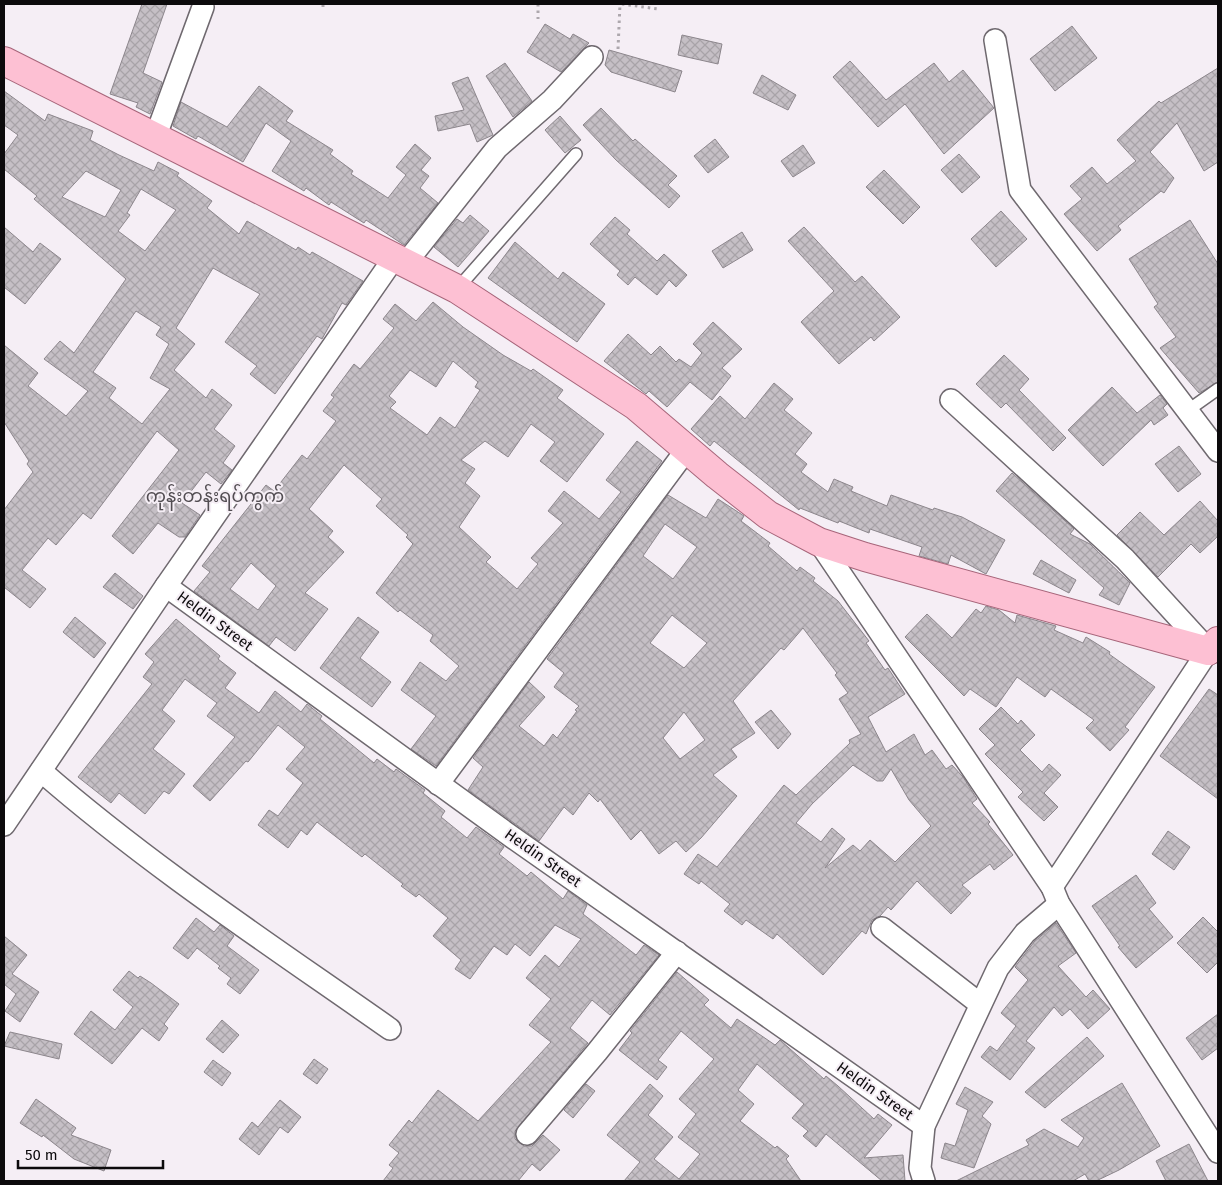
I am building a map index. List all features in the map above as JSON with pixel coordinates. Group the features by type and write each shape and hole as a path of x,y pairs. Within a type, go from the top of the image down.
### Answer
{"main road":[{"path":"4,61 457,289 636,406 768,515 819,542 864,557 1215,650"}],"street":[{"path":"154,138 203,8"},
{"path":"995,40 1020,190 1218,451"},
{"path":"4,825 166,586 399,261 497,148 552,100 592,56"},
{"path":"924,1181 920,1168 924,1126 998,968 1056,895 1215,650 1125,559 951,400"},
{"path":"438,784 687,449"},
{"path":"819,542 1056,895 1218,1152"},
{"name":"Heldin Street","path":"166,586 438,784 924,1126"},
{"path":"40,771 92,816 186,886 390,1028"},
{"path":"882,928 980,1004"},
{"path":"527,1134 597,1052 677,952"}],"lane":[{"path":"457,289 576,154"},
{"path":"1187,411 1218,389"}],"path":[{"path":"538,4 538,19"},
{"path":"618,49 621,4 658,9"}],"building":[{"path":"142,4 167,4 143,73 162,82 150,114 136,107 138,103 110,94"},
{"path":"545,24 570,39 573,34 589,43 561,72 527,52"},
{"path":"1072,26 1097,58 1055,91 1030,59"},
{"path":"682,35 722,44 718,64 678,55"},
{"path":"609,50 682,71 675,92 611,72 605,65"},
{"path":"850,61 886,100 934,63 949,82 963,70 994,108 944,154 905,104 878,127 833,77"},
{"path":"505,63 532,101 513,117 486,76"},
{"path":"1218,68 1218,162 1204,171 1177,123 1150,152 1174,178 1164,193 1161,191 1118,226 1121,230 1097,251 1064,214 1082,199 1070,186 1092,167 1107,184 1136,161 1117,140 1159,101 1161,103"},
{"path":"762,75 796,95 788,110 753,93"},
{"path":"468,77 493,135 477,142 470,124 438,131 435,116 464,110 452,83"},
{"path":"259,86 293,111 286,121 333,150 330,154 353,171 351,174 388,198 406,175 396,167 415,144 431,158 421,170 429,176 420,188 438,203 404,245 366,220 364,223 331,202 329,205 306,188 304,191 272,171 291,141 266,123 243,162 198,136 196,139 173,126 181,102 227,127"},
{"path":"4,91 45,121 48,114 93,131 90,140 119,155 154,171 158,162 179,173 177,176 212,201 207,208 239,234 247,221 296,250 298,247 310,255 312,252 363,281 346,305 342,303 322,339 317,336 275,394 250,374 257,366 225,342 260,294 213,268 176,328 195,344 174,370 206,398 212,389 232,405 214,429 235,446 223,463 232,470 221,484 206,472 182,503 200,515 185,537 179,537 158,523 133,554 112,536 179,450 157,431 91,519 83,513 56,545 48,538 22,570 46,589 30,608 4,587 4,510 33,472 27,464 29,461 4,422 4,345 38,373 28,386 66,416 88,391 44,359 60,341 74,353 126,279 34,199 37,196 4,169 4,154 18,135 4,125","holes":["86,171 121,190 105,217 62,197","141,189 176,210 145,251 118,231 130,215 127,213","136,311 161,327 156,335 169,344 150,378 170,389 142,424 109,398 116,388 93,372"]},
{"path":"601,108 633,141 635,139 677,176 668,185 680,196 669,208 616,160 583,125"},
{"path":"560,116 581,140 565,153 545,130"},
{"path":"715,139 729,157 708,173 694,156"},
{"path":"803,145 815,163 793,177 781,161"},
{"path":"959,154 980,177 962,193 941,170"},
{"path":"884,170 920,207 903,224 866,187"},
{"path":"1001,211 1027,239 996,267 971,239"},
{"path":"470,215 489,231 458,267 434,247 457,219 463,223"},
{"path":"615,217 630,230 627,234 657,261 664,254 687,275 676,287 669,280 657,295 635,277 628,285 617,275 620,271 590,244"},
{"path":"1190,220 1218,264 1218,382 1199,393 1160,348 1176,337 1154,307 1158,304 1129,259"},
{"path":"4,227 33,252 40,243 61,259 25,304 4,287"},
{"path":"804,227 855,282 862,276 900,317 874,341 871,337 839,364 801,322 834,291 788,241"},
{"path":"742,232 753,250 723,268 712,251"},
{"path":"515,242 558,279 563,272 605,304 577,342 488,278"},
{"path":"433,302 463,327 503,355 531,371 533,369 563,390 557,398 604,434 567,482 540,461 555,442 531,424 508,457 485,441 461,460 475,469 465,483 480,496 459,527 491,557 486,562 517,589 538,564 531,558 563,523 548,511 564,491 599,519 621,492 606,480 637,441 662,461 436,766 411,749 436,716 401,690 420,662 446,681 459,666 430,641 433,635 400,610 398,612 376,593 413,544 406,537 408,535 376,506 382,499 344,465 309,509 333,531 328,537 344,552 305,593 328,609 295,651 276,637 269,646 194,591 210,572 202,566 266,485 274,491 302,455 307,459 336,421 323,411 334,397 331,395 354,364 360,369 394,328 383,319 395,304 416,321","holes":["453,361 478,382 475,387 480,390 455,428 440,417 427,435 390,408 396,402 389,396 410,370 436,387","251,563 276,586 258,610 230,589"]},
{"path":"713,322 742,349 722,368 731,376 712,400 690,382 667,407 649,391 646,394 604,361 628,334 651,355 660,346 676,362 679,359 691,367 702,353 693,344"},
{"path":"1004,355 1029,379 1019,390 1066,438 1053,451 1006,403 1001,408 976,384"},
{"path":"774,383 793,399 784,410 812,433 795,454 807,464 801,472 828,492 834,479 853,487 851,491 887,506 891,495 933,510 934,508 962,517 1005,540 986,574 951,555 948,564 919,556 922,547 870,529 869,533 800,508 799,510 714,441 710,446 691,429 720,396 745,419"},
{"path":"1112,387 1137,413 1160,395 1167,404 1163,408 1168,415 1154,425 1151,420 1103,466 1068,430"},
{"path":"1179,446 1201,474 1178,492 1155,464"},
{"path":"1012,473 1074,529 1070,534 1090,544 1130,583 1119,605 1099,595 1104,588 996,491"},
{"path":"668,495 706,518 718,499 744,516 741,521 770,543 768,546 797,571 800,567 815,578 813,581 838,601 869,641 866,643 885,670 888,668 905,694 868,717 886,752 914,734 925,755 932,750 946,769 952,765 963,777 977,799 972,803 990,822 988,824 1013,855 994,870 990,864 962,885 971,893 951,914 917,881 891,910 888,907 880,916 872,920 866,934 862,931 823,975 777,934 773,939 746,920 742,925 724,911 730,904 701,881 699,884 684,874 698,854 717,867 784,785 796,795 850,743 849,740 861,734 839,699 848,693 835,675 837,673 803,628 784,650 781,648 733,701 755,733 731,749 737,757 713,775 737,796 701,838 686,852 676,841 659,854 641,830 631,840 600,799 598,802 589,793 573,815 564,807 539,841 468,790 483,767 473,758 529,682 545,697 519,726 544,746 553,734 557,738 577,711 575,710 579,706 554,687 564,673 547,659","holes":["665,524 697,547 673,579 643,556","672,615 707,643 684,668 650,643","684,712 705,740 680,759 663,738","853,765 877,781 883,781 891,769 909,800 931,826 895,862 870,840 860,851 853,845 825,868 845,839 832,828 821,842 796,823 812,804"]},
{"path":"1200,501 1218,521 1218,536 1200,553 1191,544 1158,577 1117,535 1140,512 1164,535"},
{"path":"1041,560 1076,580 1069,593 1033,574"},
{"path":"115,573 143,596 133,609 103,587"},
{"path":"986,606 999,610 1015,623 1017,615 1056,626 1054,630 1083,643 1086,637 1110,652 1109,654 1155,687 1125,727 1129,730 1110,751 1086,728 1094,720 1051,689 1045,697 1017,677 996,707 970,689 964,696 905,637 927,614 952,638 976,609 981,613"},
{"path":"75,617 106,643 94,658 63,632"},
{"path":"358,617 379,632 360,658 391,682 372,707 320,668"},
{"path":"176,619 220,656 218,659 236,673 225,688 259,713 275,691 301,712 307,704 322,716 320,719 374,763 377,759 394,772 396,769 425,790 423,793 445,811 441,817 467,838 476,827 504,847 499,854 527,876 531,872 563,899 568,891 587,905 583,914 636,955 644,945 659,955 610,1015 592,1000 570,1028 588,1043 515,1131 515,1139 524,1146 532,1146 543,1135 560,1150 540,1171 532,1164 518,1181 383,1181 393,1168 389,1165 399,1153 389,1145 409,1120 412,1123 438,1090 478,1121 551,1042 529,1025 551,999 526,978 545,955 559,967 581,939 555,925 530,956 515,944 507,955 494,946 470,979 455,969 461,960 433,936 448,918 419,894 416,897 401,886 403,884 365,854 362,857 317,822 307,835 301,830 288,848 258,825 269,810 278,816 303,783 286,769 305,747 278,725 248,762 246,761 210,801 193,786 235,737 207,716 217,703 185,679 162,710 175,721 153,749 185,774 169,794 164,791 145,814 119,793 111,803 78,777 152,684 143,677 154,662 145,654"},
{"path":"1209,689 1218,695 1218,799 1160,756"},
{"path":"1001,707 1018,724 1021,720 1035,735 1020,750 1042,772 1049,764 1061,775 1044,793 1058,807 1044,821 1018,797 1023,792 985,754 995,745 979,729"},
{"path":"771,710 791,734 778,749 755,722"},
{"path":"1168,831 1190,847 1174,870 1152,854"},
{"path":"1136,875 1156,903 1149,909 1173,937 1136,968 1118,947 1120,946 1092,906"},
{"path":"1203,917 1218,932 1218,962 1207,973 1177,943"},
{"path":"196,918 214,932 220,925 234,936 227,946 259,970 240,994 227,984 231,978 218,968 220,966 197,948 188,959 173,948"},
{"path":"1056,923 1076,953 1058,966 1086,997 1093,990 1110,1009 1088,1029 1070,1009 1062,1016 1054,1007 1026,1041 1035,1048 1010,1080 981,1057 990,1046 997,1051 1016,1026 1001,1013 1028,980 1015,967 1034,942"},
{"path":"4,936 27,955 12,974 39,992 20,1022 5,1011 16,994 4,984"},
{"path":"129,971 138,978 140,976 151,983 179,1004 164,1024 168,1028 159,1041 142,1028 112,1064 74,1034 91,1011 115,1030 133,1007 113,990"},
{"path":"677,972 709,1000 704,1005 731,1028 737,1019 775,1045 780,1040 824,1079 826,1076 838,1086 874,1119 878,1114 892,1125 864,1158 903,1155 905,1181 882,1181 826,1134 816,1147 803,1136 808,1131 792,1118 804,1104 757,1064 738,1090 754,1104 740,1121 775,1148 777,1146 789,1156 786,1159 801,1181 624,1181 640,1162 607,1135 650,1084 663,1096 648,1115 673,1137 654,1159 679,1179 700,1154 678,1137 696,1114 679,1099 714,1059 681,1031 658,1060 667,1067 657,1080 619,1050 632,1033 630,1031"},
{"path":"1218,1014 1218,1048 1202,1060 1186,1038"},
{"path":"222,1020 239,1035 223,1053 206,1039"},
{"path":"10,1032 62,1044 59,1059 4,1046"},
{"path":"1087,1037 1104,1056 1045,1108 1025,1092"},
{"path":"314,1059 328,1069 317,1084 303,1074"},
{"path":"213,1060 231,1073 222,1086 204,1072"},
{"path":"1122,1083 1160,1146 1096,1181 1089,1181 1085,1174 1073,1181 956,1181 1029,1145 1026,1140 1044,1129 1078,1147 1084,1138 1061,1120"},
{"path":"586,1084 595,1091 573,1118 564,1110"},
{"path":"965,1087 993,1102 982,1116 991,1124 974,1168 941,1158 945,1143 955,1146 968,1110 956,1104"},
{"path":"36,1099 76,1128 71,1135 111,1150 104,1171 74,1159 43,1135 42,1137 20,1123"},
{"path":"280,1100 301,1117 288,1133 280,1127 259,1155 239,1139 252,1122 258,1127"},
{"path":"1189,1144 1208,1181 1166,1181 1156,1161"}],"district":[{"name":"ကုန်းတန်းရပ်ကွက်","path":"215,496"}]}
